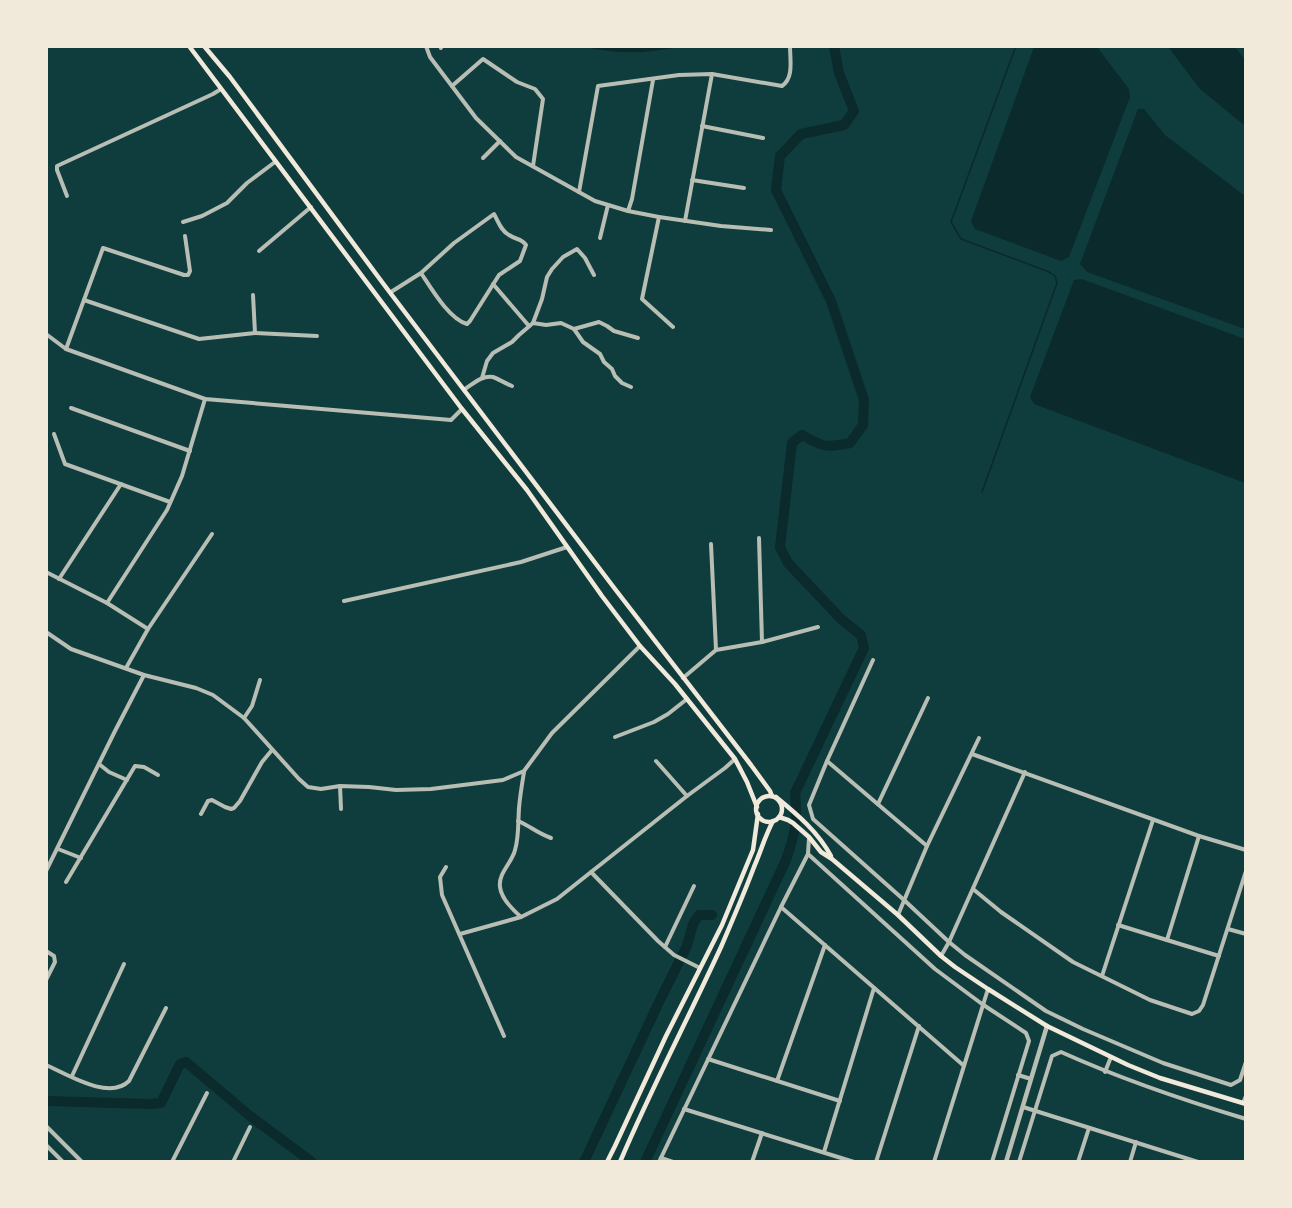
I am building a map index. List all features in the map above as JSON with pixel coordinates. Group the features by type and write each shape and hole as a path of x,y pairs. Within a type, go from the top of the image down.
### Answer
{"main road":[{"path":"189,46 462,409 527,490 640,646 687,699 735,759 747,782 758,814 753,850 722,925 607,1161"},
{"path":"204,46 230,77 782,806 779,817 773,821 763,841 745,890 717,954 620,1161"},
{"path":"301,194 308,192 310,185"},
{"path":"311,207 312,202 321,199"},
{"path":"756,807 762,798 774,797 808,825 824,843 832,859"},
{"path":"758,814 765,821 773,821"},
{"path":"779,817 788,820 804,832 821,852 897,915 941,956 1047,1026 1160,1078 1244,1103"}],"street":[{"path":"426,46 430,57 476,118 516,157 579,192 608,205 658,217 771,230"},
{"path":"579,192 598,86 680,75 712,75 782,86 790,78 790,46"},
{"path":"452,86 483,59 517,82 535,89 543,99 532,166"},
{"path":"685,221 712,75"},
{"path":"628,211 653,80"},
{"path":"67,196 57,166 221,89"},
{"path":"702,126 763,138"},
{"path":"483,158 500,141"},
{"path":"183,222 202,216 227,203 247,183 275,162"},
{"path":"692,180 744,189"},
{"path":"600,238 608,205"},
{"path":"259,251 311,207"},
{"path":"391,292 421,273 454,243 494,214 508,235 523,240 526,245 520,261 499,275 467,324 461,322 448,310 421,273"},
{"path":"658,217 642,300 673,327"},
{"path":"66,349 103,249 184,275 190,271 185,236"},
{"path":"482,378 487,362 493,353 512,342 533,323 547,277 563,257 577,249 594,275"},
{"path":"493,284 528,326"},
{"path":"252,295 255,333"},
{"path":"84,300 199,339 255,333 317,336"},
{"path":"574,329 599,322 614,331 638,338"},
{"path":"533,323 546,325 561,323 574,329 583,342 600,354 615,376 622,383 631,387"},
{"path":"46,334 66,349 205,399 451,420 462,409"},
{"path":"465,389 482,378 494,377 512,386"},
{"path":"107,603 164,517 182,476 205,399"},
{"path":"71,408 190,451"},
{"path":"54,434 65,464 170,502"},
{"path":"59,579 122,484"},
{"path":"126,668 148,629 212,534"},
{"path":"759,538 762,642"},
{"path":"711,544 716,650"},
{"path":"344,601 521,562 567,547"},
{"path":"46,572 107,603 148,629"},
{"path":"683,678 716,650 762,642 818,627"},
{"path":"46,632 71,649 144,675 196,688 213,695 244,718 308,787 431,789 503,780 524,771"},
{"path":"521,917 502,896 500,881 516,847 524,771 552,733 640,646"},
{"path":"873,660 809,805 813,819 964,955 1046,1011 1163,1063 1232,1084 1240,1080 1245,1062"},
{"path":"46,872 144,675"},
{"path":"244,718 252,706 260,680"},
{"path":"878,804 928,698"},
{"path":"615,737 654,722 687,699"},
{"path":"897,915 979,738"},
{"path":"201,813 208,801 212,800 225,807 234,808 272,750"},
{"path":"972,754 1153,820 1245,850"},
{"path":"460,934 521,917 548,905 735,759"},
{"path":"827,760 927,846"},
{"path":"656,761 687,796"},
{"path":"99,764 108,772 127,780"},
{"path":"66,882 135,766 138,765 158,775"},
{"path":"941,956 1025,772"},
{"path":"340,786 341,809"},
{"path":"1102,976 1153,820"},
{"path":"518,821 551,838"},
{"path":"1167,940 1199,836"},
{"path":"673,1161 660,1160 808,854 809,837"},
{"path":"58,849 81,858"},
{"path":"808,854 935,969 1026,1033 1029,1041 992,1161"},
{"path":"446,867 440,877 442,895 504,1036"},
{"path":"973,889 1001,912 1072,962 1150,1000 1192,1014 1199,1011 1203,1005 1245,871"},
{"path":"591,872 665,947 700,968"},
{"path":"665,947 694,886"},
{"path":"781,907 963,1065"},
{"path":"1118,925 1219,956"},
{"path":"1228,929 1245,934"},
{"path":"777,1081 825,945"},
{"path":"46,951 54,956 55,962 46,980"},
{"path":"72,1076 124,964"},
{"path":"824,1152 874,988"},
{"path":"934,1161 988,989"},
{"path":"46,1065 90,1085 118,1087 125,1085 165,1008"},
{"path":"876,1161 919,1026"},
{"path":"1006,1161 1047,1026"},
{"path":"1019,1161 1052,1056 1061,1052 1105,1072 1157,1091 1245,1119"},
{"path":"1105,1072 1111,1057"},
{"path":"708,1059 840,1101"},
{"path":"1018,1075 1031,1079"},
{"path":"172,1161 207,1093"},
{"path":"1244,1103 1245,1096"},
{"path":"1023,1107 1198,1161"},
{"path":"684,1109 854,1161"},
{"path":"46,1126 82,1161"},
{"path":"233,1161 250,1127"},
{"path":"1078,1161 1089,1128"},
{"path":"752,1161 762,1133"},
{"path":"1130,1161 1136,1142"},
{"path":"46,1145 63,1161"}],"water":[{"path":"587,46 679,47 633,52"},
{"path":"1034,47 1097,47 1129,89 1130,97 1069,257 1061,261 975,229 971,221"},
{"path":"1168,47 1235,47 1245,60 1245,126 1200,89"},
{"path":"1138,109 1144,109 1165,135 1245,196 1245,329 1087,272 1080,264"},
{"path":"1082,279 1245,339 1245,483 1034,404 1030,397 1074,280"}],"waterway":[{"path":"645,1162 786,860 795,827 795,793 864,648 861,635 842,620 788,563 780,547 792,443 802,435 825,445 850,443 863,425 864,400 831,301 776,190 780,156 801,134 844,125 854,111 839,73 834,46"},
{"path":"982,492 1057,283 1055,276 1047,271 961,239 951,222 1016,46"},
{"path":"584,1162 687,946 693,924 699,915 712,915"},
{"path":"46,1101 161,1103 180,1064 186,1062 250,1116 312,1162"}]}
